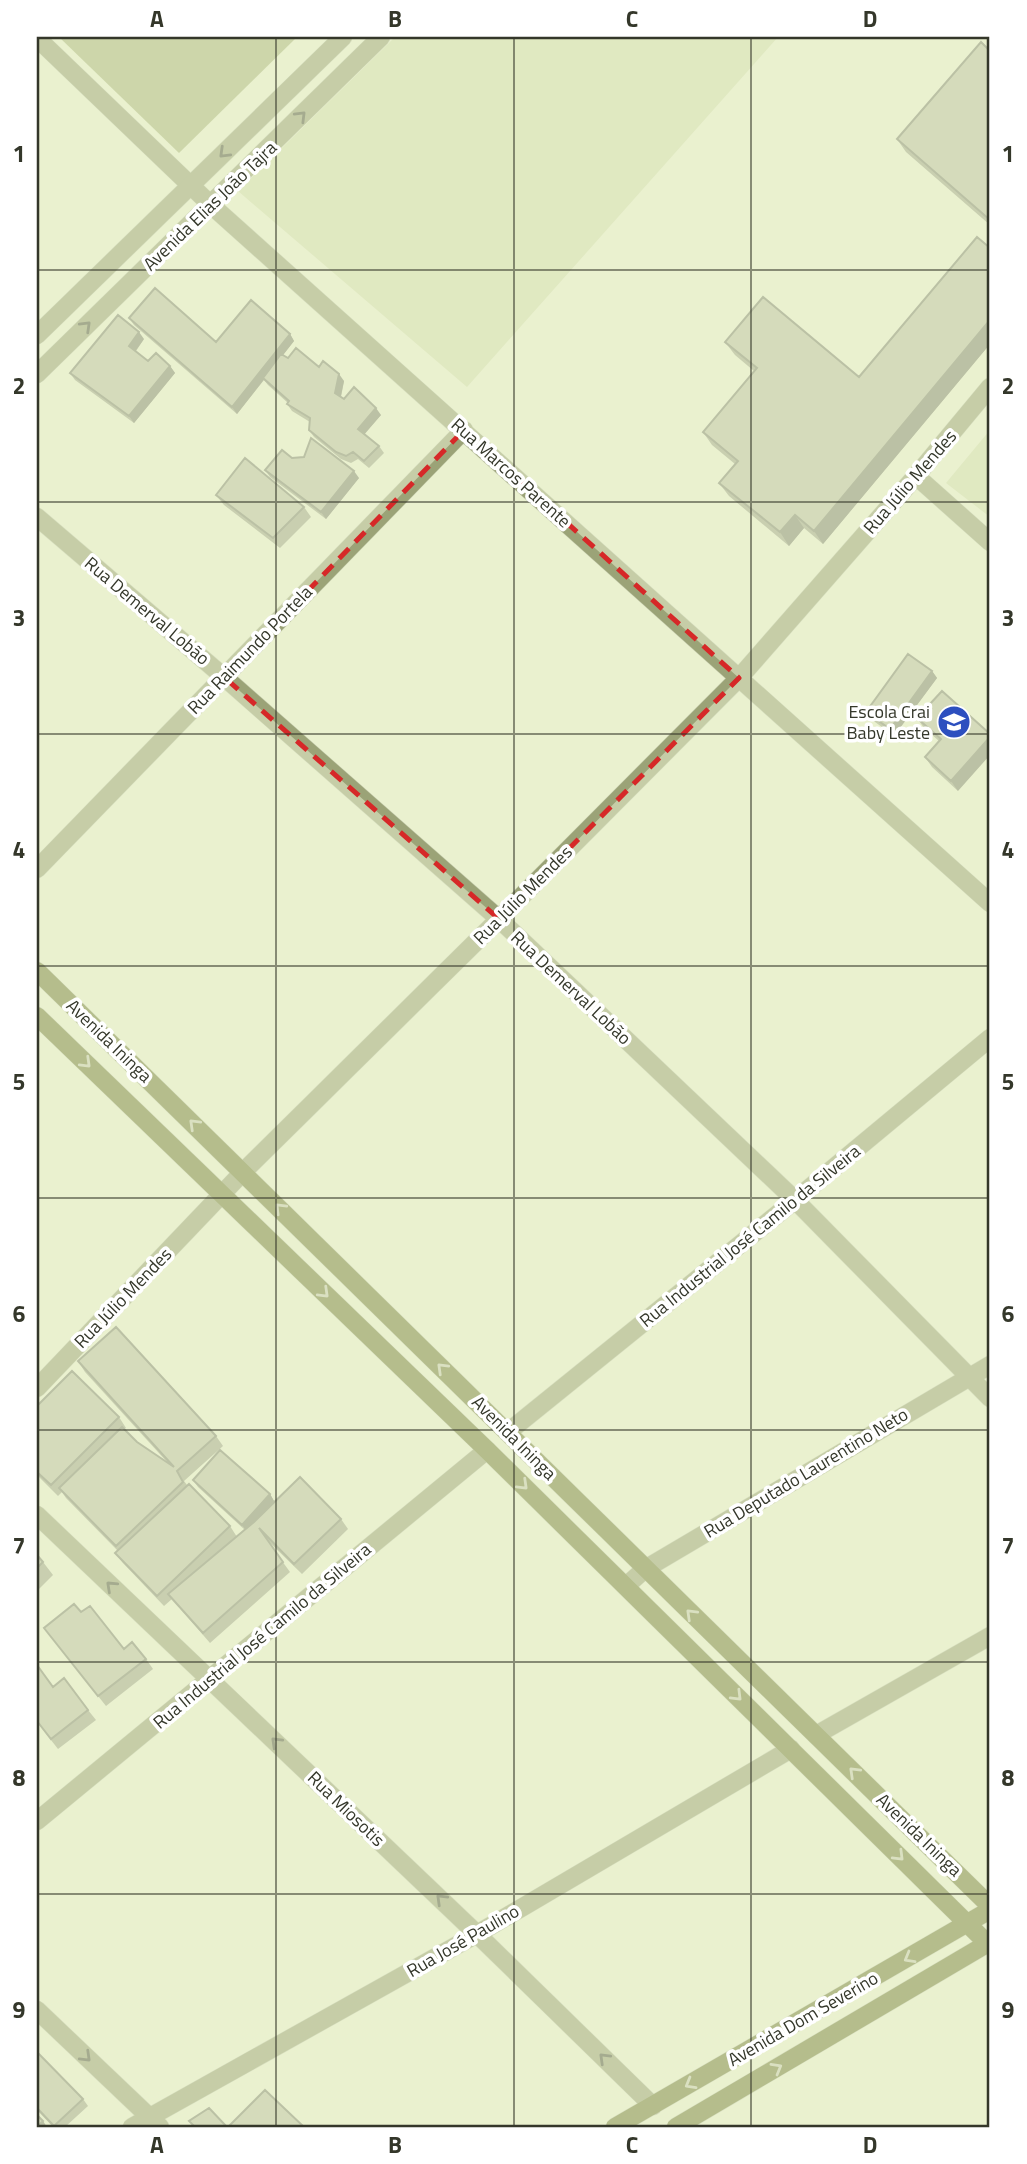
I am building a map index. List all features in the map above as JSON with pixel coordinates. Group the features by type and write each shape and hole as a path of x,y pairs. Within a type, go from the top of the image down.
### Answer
{"main road":[{"name":"Avenida Ininga","path":"37,971 990,1908"},
{"name":"Avenida Ininga","path":"37,1016 487,1450 990,1944"},
{"name":"Avenida Dom Severino","path":"615,2127 968,1924 990,1908"},
{"name":"Avenida Dom Severino","path":"676,2127 990,1944"}],"street":[{"name":"Avenida Elias João Tajra","path":"37,335 343,37"},
{"name":"Avenida Elias João Tajra","path":"37,374 382,37"},
{"name":"Rua Marcos Parente","path":"37,38 190,186 990,903"},
{"name":"Rua Júlio Mendes","path":"37,1388 243,1172 739,678 990,387"},
{"name":"Rua Raimundo Portela","path":"37,870 464,430"},
{"path":"916,476 990,542"},
{"name":"Rua Demerval Lobão","path":"37,517 499,919 795,1200 990,1398"},
{"name":"Rua Industrial José Camilo da Silveira","path":"508,1432 990,1038"},
{"name":"Rua Deputado Laurentino Neto","path":"626,1586 645,1569 990,1365"},
{"name":"Rua Industrial José Camilo da Silveira","path":"37,1821 487,1450"},
{"name":"Rua Miosotis","path":"37,1515 477,1934 653,2106"},
{"path":"816,1735 990,1636"},
{"name":"Rua José Paulino","path":"132,2127 155,2122 791,1749"},
{"path":"37,2010 155,2122"}],"highlighted area":[{"path":"464,430 739,678 499,919 224,677"}],"green space":[{"path":"59,37 297,37 179,153"},
{"path":"395,37 778,37 467,387 238,191"},
{"path":"990,430 990,517 946,483"}],"building":[{"path":"981,42 990,51 990,220 897,139"},
{"path":"977,237 990,248 990,320 814,531 795,515 780,532 719,483 738,461 703,432 757,368 725,342 763,297 859,377"},
{"path":"155,288 216,342 251,300 290,334 232,407 129,318"},
{"path":"118,315 139,332 129,346 148,361 156,353 170,366 129,416 70,373"},
{"path":"296,348 319,367 323,361 339,374 335,393 344,399 354,387 376,408 358,429 379,446 364,461 353,452 346,456 336,452 309,430 310,418 287,404 289,401 263,378 281,354 288,358"},
{"path":"311,438 354,471 321,512 265,470 282,450 292,458 304,457"},
{"path":"245,458 304,507 273,538 216,495"},
{"path":"908,654 932,671 890,729 866,712"},
{"path":"942,691 990,734 951,781 925,757 941,739 917,718"},
{"path":"116,1327 216,1436 177,1471 183,1482 116,1546 59,1488 122,1427 137,1442 174,1467 78,1361"},
{"path":"72,1371 119,1417 51,1485 37,1472 37,1406"},
{"path":"220,1450 270,1494 242,1525 193,1480"},
{"path":"300,1477 341,1519 294,1564 259,1528 283,1562 203,1633 168,1594 254,1522"},
{"path":"189,1484 230,1526 157,1596 115,1553"},
{"path":"37,1555 43,1562 37,1568"},
{"path":"74,1604 81,1612 90,1606 124,1649 132,1642 146,1659 98,1696 44,1628"},
{"path":"37,1665 53,1687 64,1678 88,1710 51,1739 37,1721"},
{"path":"37,2052 83,2099 54,2126 37,2108"},
{"path":"265,2090 304,2127 228,2127"},
{"path":"209,2108 227,2127 195,2127 189,2121"},
{"path":"37,2115 43,2121 37,2127"}],"place":[{"name":"Escola Crai Baby Leste","path":"954,722"}]}
